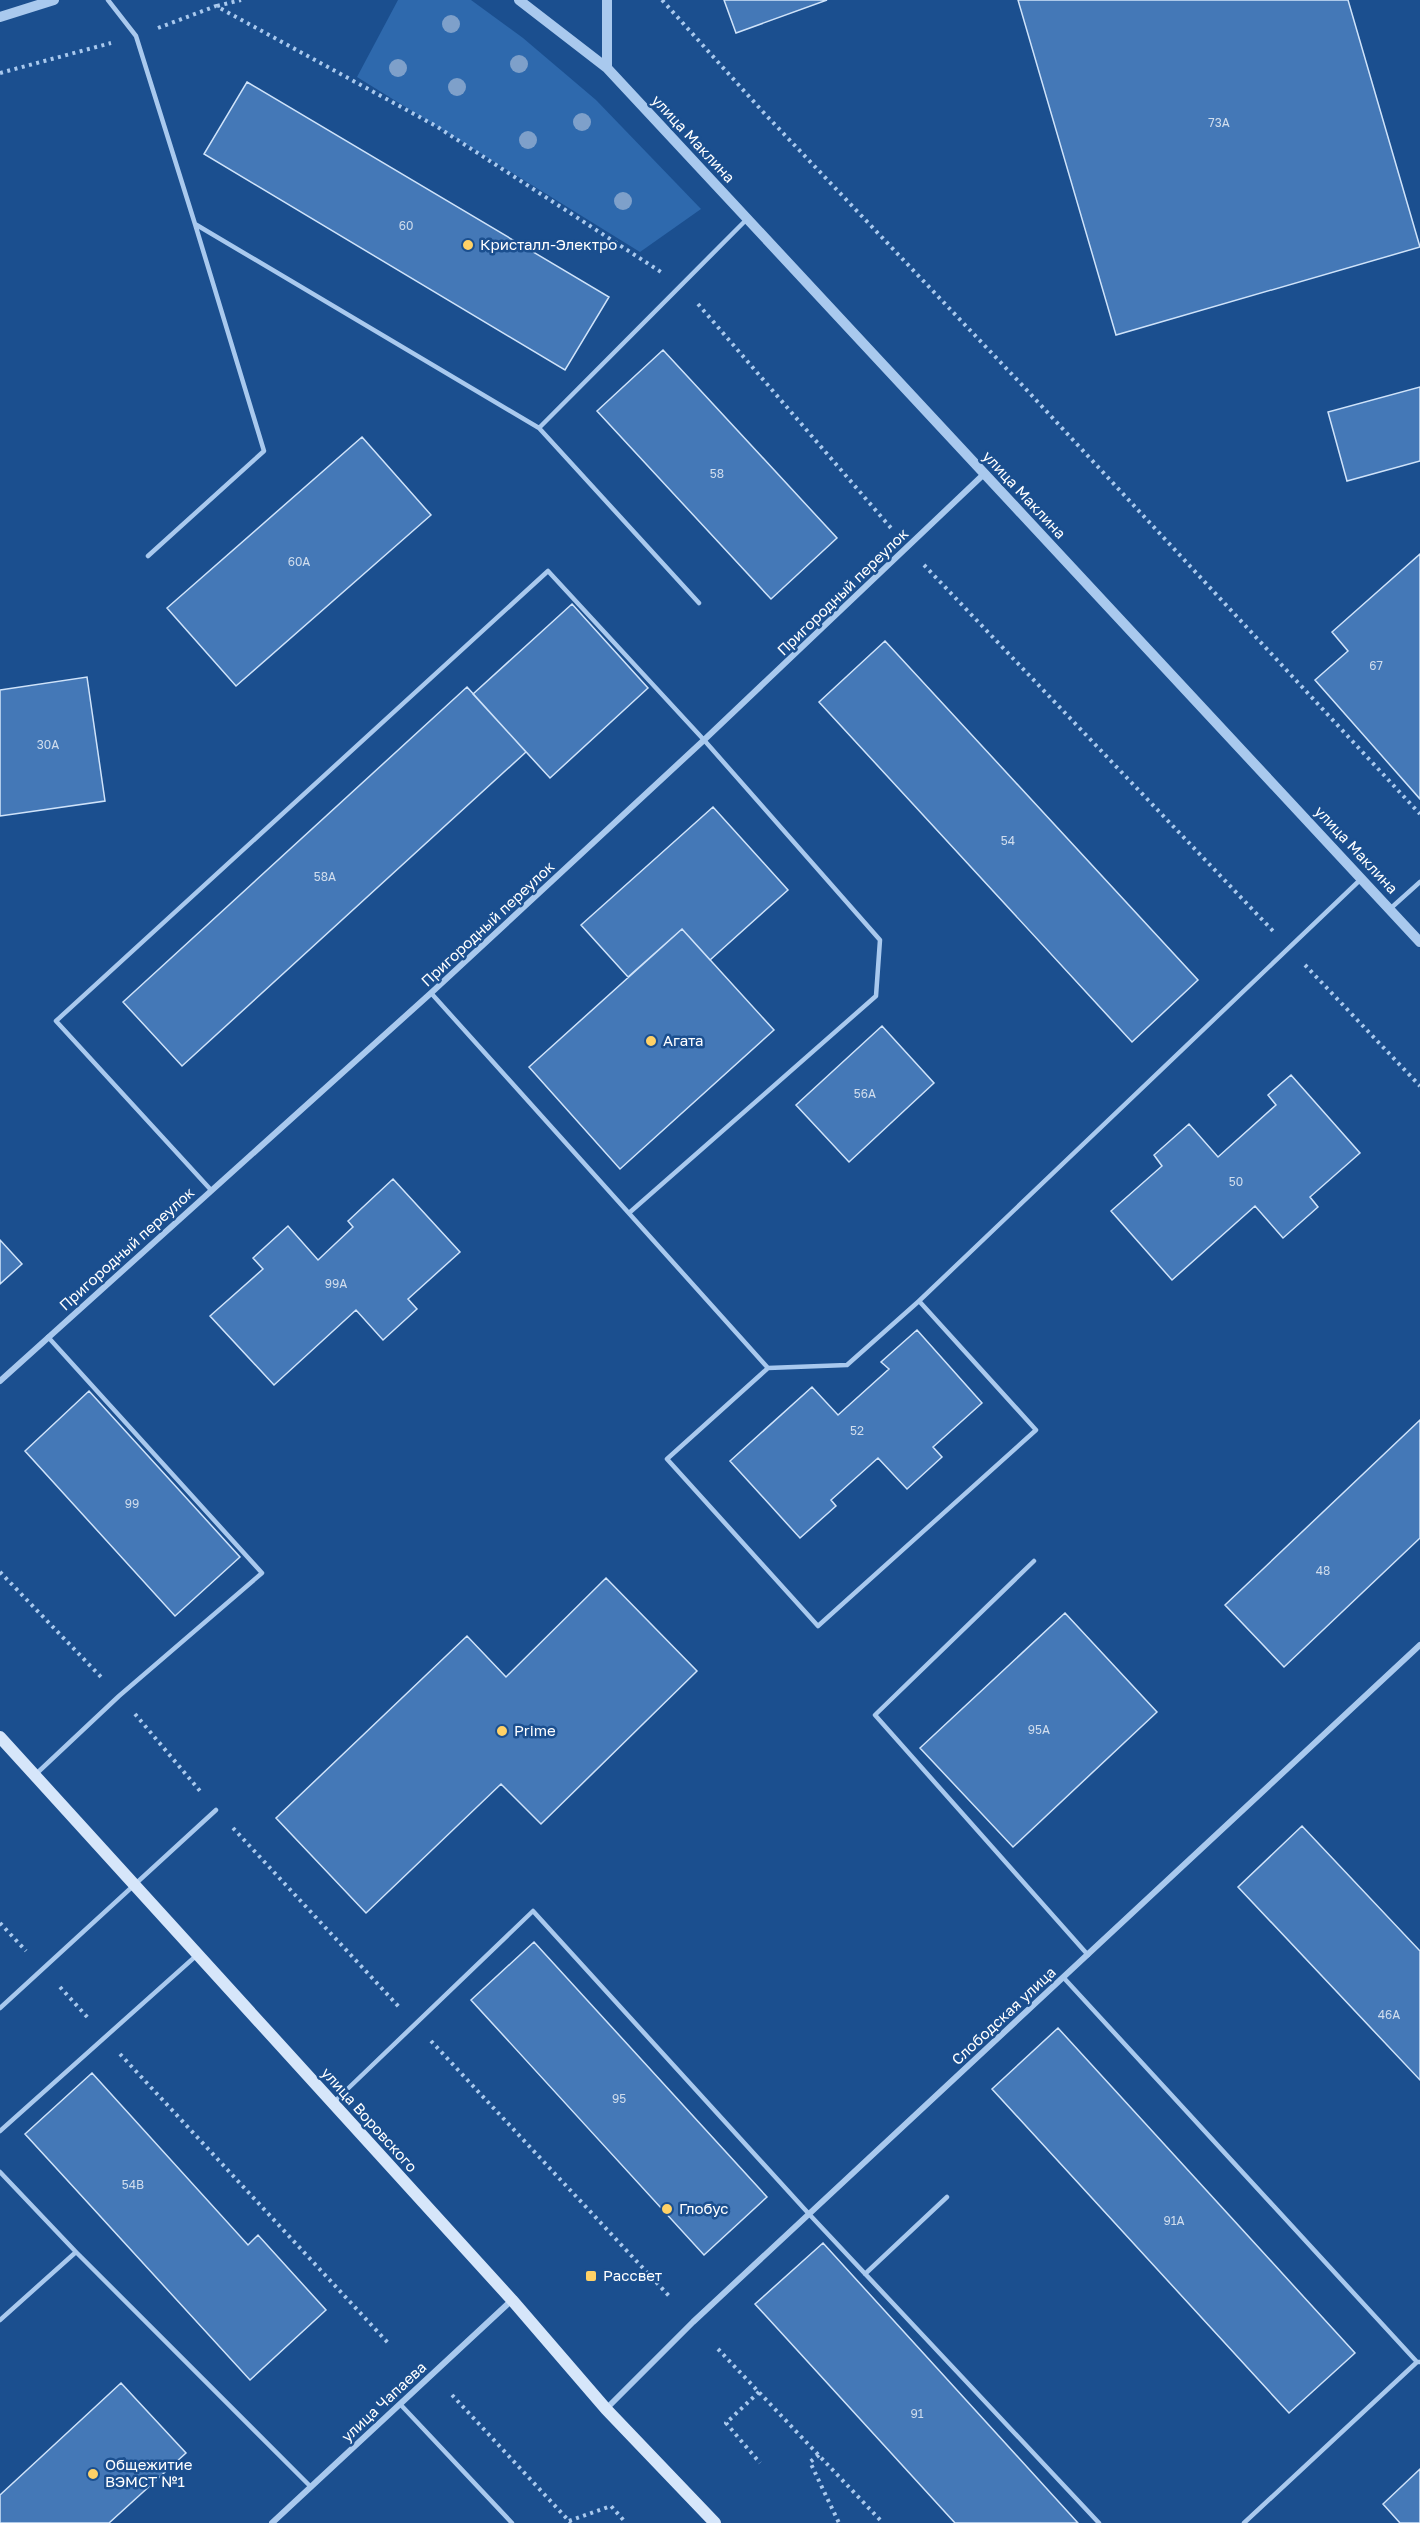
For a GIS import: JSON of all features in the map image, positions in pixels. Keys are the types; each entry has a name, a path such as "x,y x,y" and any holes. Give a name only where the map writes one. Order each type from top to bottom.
{"main road":[{"name":"улица Воровского","path":"0,1737 197,1955 334,2102 512,2300 606,2409 715,2523"}],"street":[{"path":"0,16 54,0"},
{"name":"улица Маклина","path":"519,0 607,68 1420,942"},
{"path":"607,0 607,68"},
{"name":"Пригородный переулок","path":"0,1382 431,993 704,740 984,474"},
{"name":"Слободская улица","path":"606,2409 693,2322 1420,1645"},
{"name":"улица Чапаева","path":"272,2523 512,2300"}],"lane":[{"path":"108,0 136,36 264,451 147,556"},
{"path":"539,428 747,219"},
{"path":"195,224 539,428 699,603"},
{"path":"211,1191 56,1021 548,572 704,740 880,940 876,996 629,1213"},
{"path":"919,1301 1036,1430 818,1626 668,1460 768,1368 847,1365 919,1301 1361,878"},
{"path":"1390,909 1420,882"},
{"path":"431,993 768,1368"},
{"path":"34,1776 118,1696 262,1573 48,1337"},
{"path":"1034,1561 875,1715 1088,1955"},
{"path":"0,2008 216,1810"},
{"path":"334,2102 533,1911 809,2214 1099,2523"},
{"path":"0,2131 197,1955"},
{"path":"1063,1977 1419,2362 1244,2523"},
{"path":"0,2172 76,2252 311,2487"},
{"path":"865,2274 947,2197"},
{"path":"0,2320 76,2252"},
{"path":"400,2404 512,2523"}],"path":[{"path":"0,73 136,36 216,6 241,0"},
{"path":"662,0 764,113 1023,386 1420,813"},
{"path":"216,6 436,126 681,285 907,547 1420,1086"},
{"path":"0,1572 118,1696 216,1810 378,1985"},
{"path":"416,2025 670,2297"},
{"path":"119,2052 390,2345"},
{"path":"718,2349 883,2523"},
{"path":"759,2392 726,2423 760,2463"},
{"path":"452,2395 570,2522 611,2506 626,2523"},
{"path":"819,2455 810,2462 839,2523"}],"shaded area":[{"path":"398,0 471,0 523,38 596,100 701,209 640,252 357,77"}],"building":[{"path":"724,0 827,0 736,33"},
{"path":"1018,0 1348,0 1420,247 1116,335"},
{"path":"247,82 609,297 565,370 204,154"},
{"path":"663,350 837,538 771,599 597,411"},
{"path":"1420,387 1420,461 1347,481 1328,412"},
{"path":"362,437 431,515 236,686 167,608"},
{"path":"1420,554 1420,799 1315,680 1348,651 1332,632"},
{"path":"572,604 648,688 550,778 473,694"},
{"path":"885,641 1198,980 1132,1042 819,702"},
{"path":"87,677 105,801 0,816 0,690"},
{"path":"467,687 526,752 182,1066 123,1002"},
{"path":"713,807 788,890 710,960 682,929 628,977 581,925"},
{"path":"682,929 774,1030 620,1169 529,1067"},
{"path":"882,1026 934,1083 849,1162 796,1105"},
{"path":"1291,1075 1360,1153 1310,1197 1318,1207 1283,1238 1255,1206 1172,1280 1111,1211 1162,1166 1154,1155 1189,1124 1218,1157 1276,1105 1268,1095"},
{"path":"393,1179 460,1252 408,1299 417,1309 383,1340 356,1310 274,1385 210,1316 263,1269 253,1258 288,1226 318,1260 353,1227 348,1221"},
{"path":"0,1240 22,1264 0,1284"},
{"path":"917,1330 982,1403 933,1447 942,1457 907,1489 878,1458 831,1500 836,1506 800,1538 730,1461 812,1387 838,1415 889,1369 881,1362"},
{"path":"89,1391 240,1557 175,1616 25,1451"},
{"path":"1420,1420 1420,1538 1284,1667 1225,1605"},
{"name":"Prime","path":"606,1578 697,1671 541,1824 501,1784 366,1913 276,1818 467,1636 506,1677"},
{"path":"1065,1613 1157,1712 1013,1847 920,1748"},
{"path":"1302,1826 1420,1951 1420,2080 1238,1887"},
{"path":"534,1942 767,2197 704,2255 471,2000"},
{"path":"1058,2028 1355,2353 1289,2413 992,2089"},
{"path":"92,2073 248,2245 258,2235 326,2310 250,2380 25,2134"},
{"path":"823,2243 1078,2523 955,2523 755,2304"},
{"name":"Общежитие ВЭМСТ №1","path":"121,2383 186,2453 109,2523 0,2523 0,2495"},
{"path":"1420,2469 1420,2523 1400,2523 1383,2504"}],"place":[{"name":"Кристалл-Электро","path":"468,245"},
{"name":"Агата","path":"651,1041"},
{"name":"Prime","path":"502,1731"},
{"name":"Глобус","path":"667,2209"},
{"name":"Рассвет","path":"591,2276"},
{"name":"Общежитие ВЭМСТ №1","path":"93,2474"}]}
